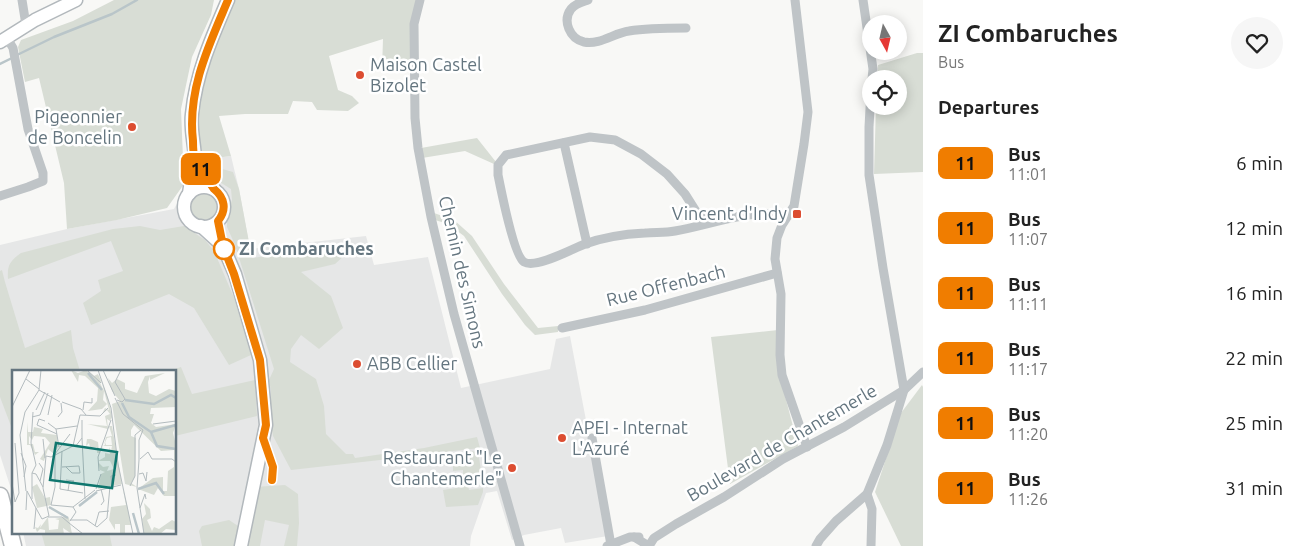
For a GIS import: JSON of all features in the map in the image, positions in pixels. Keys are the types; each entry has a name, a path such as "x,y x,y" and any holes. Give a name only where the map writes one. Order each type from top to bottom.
{"highway":[{"path":"0,496 13,546"}],"street":[{"path":"22,0 26,25"},
{"path":"0,196 43,181 43,173 28,129 16,61 7,43 26,25 76,0"},
{"path":"195,158 224,202 223,212 218,221 207,226 201,226 190,221 186,215 184,204 189,194 195,158 191,116 195,90 208,48 228,0"},
{"name":"Chemin des Simons","path":"420,0 414,24 415,118 424,183 454,314 520,546"},
{"path":"588,0 578,2 570,10 568,21 570,32 575,38 583,42 595,42 628,31 686,28"},
{"path":"795,0 808,112 794,206 787,215 777,238 775,259 781,294 780,356 782,375 796,420 807,447"},
{"path":"863,0 873,70"},
{"path":"816,546 836,521 867,494 887,445 904,390 882,268 870,180 870,115"},
{"path":"714,221 702,218 697,213 686,194 667,174 641,154 615,140 590,137 506,156 498,165 498,175 515,245 520,258 532,264 587,244 620,236 645,232 673,232 714,221 757,214 773,213 787,215"},
{"path":"564,143 587,244"},
{"path":"189,194 198,188 209,187 214,189"},
{"path":"690,227 696,220 697,213"},
{"path":"757,214 782,225"},
{"path":"218,221 223,246 234,274 260,360 266,425 240,546"},
{"path":"201,226 223,246"},
{"name":"Rue Offenbach","path":"562,328 645,310 777,273"},
{"name":"Boulevard de Chantemerle","path":"654,538 904,390 923,372"},
{"path":"592,438 609,545 634,537 654,538 649,546 634,537"},
{"path":"867,494 872,509 871,546"}],"shaded area":[{"path":"114,0 214,0 211,15 192,57 181,109 184,184 167,208 67,229 64,183 39,78 25,82 18,47 21,40 73,21"},
{"path":"234,0 417,0 411,27 410,70 382,69 383,39 329,56 338,90 352,96 359,103 348,111 317,110 312,102 293,101 288,114 219,116 231,156 200,160 196,125 202,88 216,42"},
{"path":"923,53 923,172 874,174 876,115 907,115 907,70 878,70 878,65 894,60 908,60 908,56"},
{"path":"477,138 496,162 494,164 465,151 422,158 421,148"},
{"path":"231,156 250,249 366,236 374,265 428,257 461,388 550,369 556,339 570,336 608,536 565,543 561,528 524,535 512,540 497,491 486,493 471,536 470,546 26,546 23,534 176,534 176,370 12,370 12,492 0,455 0,245 67,229 174,209 200,160"},
{"path":"215,167 233,172 239,189 252,258 281,254 346,254 335,264 301,272 331,296 343,328 319,349 301,335 291,349 290,362 316,379 324,406 326,434 346,454 353,454 355,458 424,448 477,437 480,448 417,455 418,462 390,466 389,459 291,470 273,436 271,425 271,391 269,380 274,369 235,245 227,227 227,214 232,200 231,189 213,178"},
{"path":"205,191 216,196 221,207 216,218 205,223 194,218 189,207 194,196"},
{"path":"434,213 454,220 472,236 504,284 538,328 558,326 558,332 535,335 525,325 502,294 464,236 448,224 435,220"},
{"path":"140,226 160,230 184,226 205,240 214,251 235,300 251,355 229,365 194,308 169,294 91,325 83,303 101,291 98,280 123,271 111,241 8,279 10,264 21,253 113,229"},
{"path":"2,270 25,348 71,330 73,348 80,370 12,370 12,429 0,397 0,271"},
{"path":"778,330 780,376 798,446 730,484 711,337"},
{"path":"181,367 192,394 255,380 257,416 176,436 176,370 172,370"},
{"path":"922,385 923,546 901,546 875,492 901,413"},
{"path":"478,451 482,477 467,479 469,490 483,488 478,505 446,507 443,490 463,487 463,470 453,471 453,466 468,464 466,452"},
{"path":"285,485 298,494 299,523 297,546 284,546 289,525 265,520 260,546 242,546 253,487"},
{"path":"229,520 238,526 234,546 202,546 199,531 202,526"},
{"path":"42,534 109,534 112,546 45,546"}],"waterway":[{"path":"17,55 54,37 112,14 137,0"},
{"path":"0,64 12,58"}],"bus line":[{"name":"11","path":"228,0 208,48 195,90 191,116 192,135 195,158 224,202 223,212 218,221 223,246 234,274 260,360 266,425 263,438 273,467 272,480"}],"place":[{"name":"Maison Castel Bizolet","path":"360,75"},
{"name":"Pigeonnier de Boncelin","path":"132,127"},
{"name":"Vincent d'Indy","path":"797,214"},
{"name":"ZI Combaruches","path":"224,249"},
{"name":"ABB Cellier","path":"357,364"},
{"name":"APEI - Internat L'Azuré","path":"562,438"},
{"name":"Restaurant \"Le Chantemerle\"","path":"512,468"}]}
